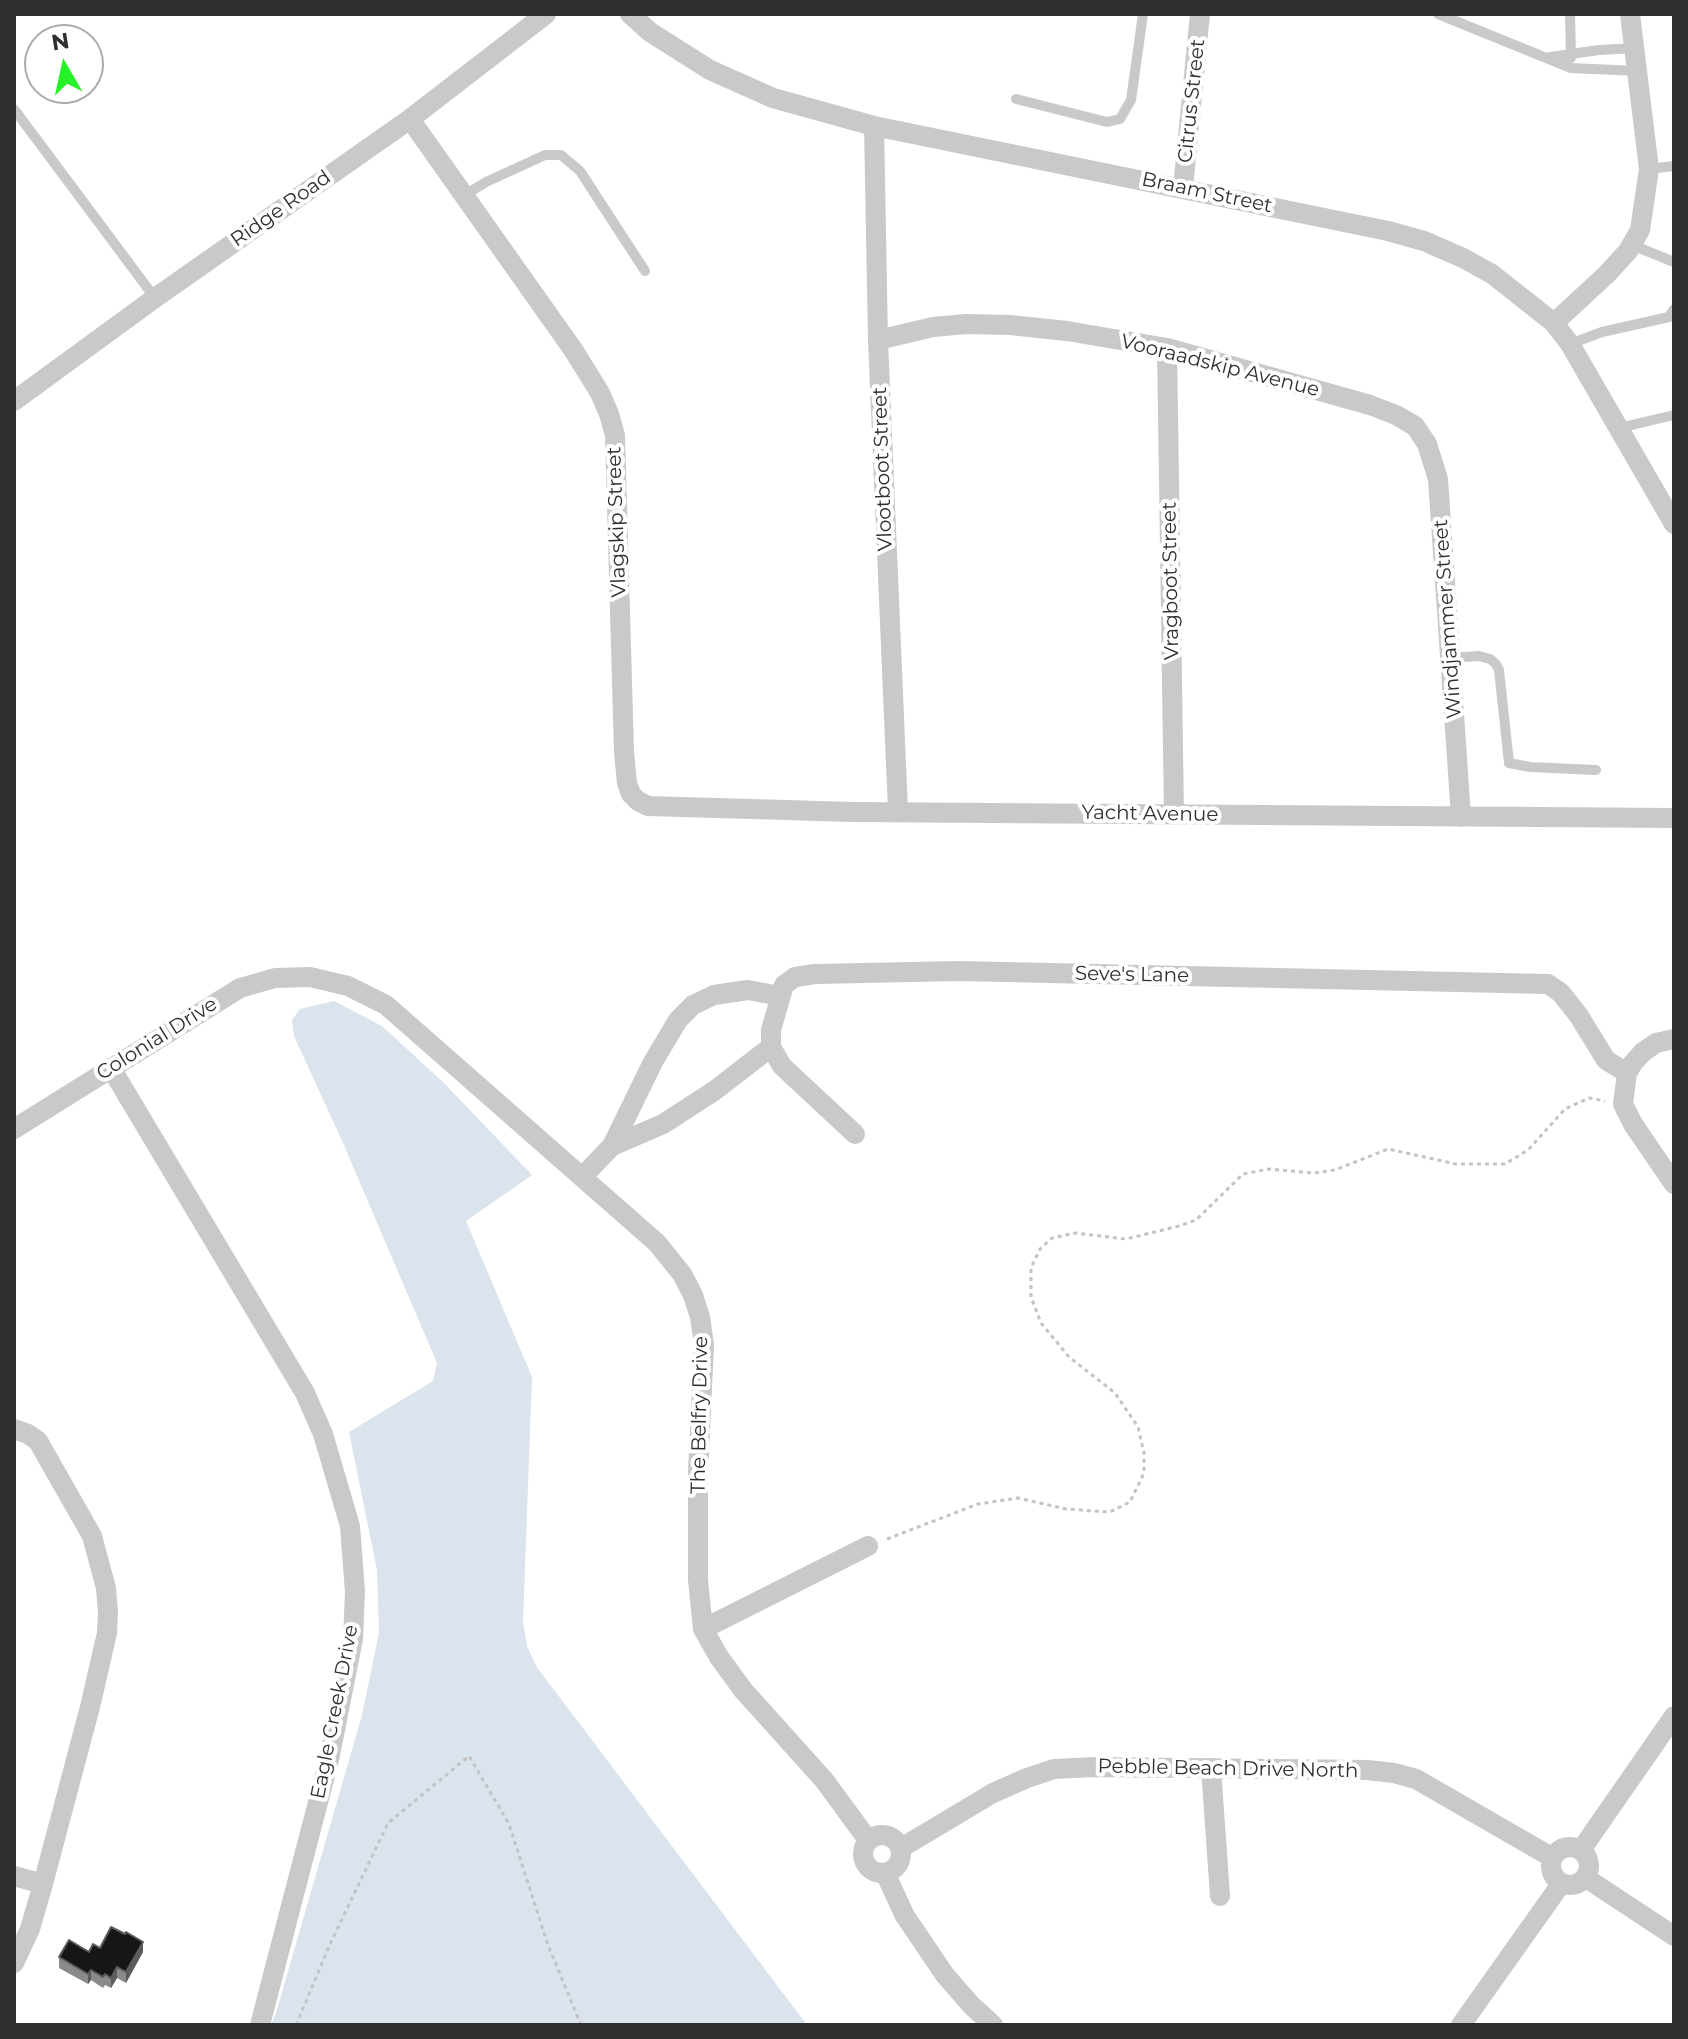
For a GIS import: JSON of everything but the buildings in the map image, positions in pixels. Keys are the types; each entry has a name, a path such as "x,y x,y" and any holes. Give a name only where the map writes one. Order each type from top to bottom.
{"street":[{"name":"Ridge Road","path":"14,401 410,119 546,14"},
{"name":"Braam Street","path":"630,14 650,32 710,70 773,98 874,126 1388,231 1424,241 1463,258 1492,274 1554,323 1570,344 1674,524"},
{"name":"Citrus Street","path":"1183,188 1200,14"},
{"path":"1554,323 1607,274 1632,245 1640,230 1649,169 1630,14"},
{"name":"Vlagskip Street","path":"410,119 574,351 609,414 615,435 624,752 631,794"},
{"name":"Vlootboot Street","path":"874,126 878,340 898,811"},
{"name":"Vooraadskip Avenue","path":"878,340 933,327 966,324 1067,331 1167,348 1370,405 1415,426"},
{"name":"Vragboot Street","path":"1167,348 1174,815"},
{"name":"Windjammer Street","path":"1415,426 1427,444 1438,479 1461,817"},
{"name":"Yacht Avenue","path":"631,794 648,806 853,812 1674,818"},
{"name":"Seve's Lane","path":"780,996 784,985 795,977 945,971 1548,984 1561,993 1579,1016 1606,1060 1627,1073"},
{"name":"Colonial Drive","path":"14,1129 240,988 275,978 310,977"},
{"name":"The Belfry Drive","path":"310,977 348,986 386,1005 657,1243 682,1274 700,1317 704,1345 698,1473 698,1580 703,1629 743,1690 824,1780 868,1840"},
{"path":"582,1177 612,1146 678,1020 693,1005 714,995 748,990 780,996 771,1030 771,1047 782,1066 855,1134"},
{"path":"1674,1039 1656,1043 1633,1063 1627,1073 1623,1104 1674,1184"},
{"path":"612,1146 663,1124 714,1091 771,1047"},
{"name":"Eagle Creek Drive","path":"111,1068 305,1393 323,1434 350,1526 355,1592 353,1639 329,1760 260,2025"},
{"path":"14,1429 38,1441 92,1536 106,1588 107,1633 43,1884 30,1929 14,1963"},
{"path":"703,1629 868,1546"},
{"path":"1581,1850 1674,1716"},
{"path":"1211,1768 1220,1896"},
{"name":"Pebble Beach Drive North","path":"901,1848 993,1793 1054,1769 1367,1770 1416,1779 1553,1858"},
{"path":"874,1836 893,1837 902,1853 895,1869 885,1873 866,1866 863,1853 868,1840 874,1836"},
{"path":"1575,1847 1581,1850 1590,1866 1586,1878 1577,1885 1561,1884 1552,1873 1553,1858 1562,1849 1575,1847"},
{"path":"885,1873 905,1916 945,1975 993,2025"},
{"path":"14,1876 43,1884"},
{"path":"1586,1878 1674,1936"},
{"path":"1461,2025 1561,1884"}],"lane":[{"path":"1016,99 1107,122 1120,119 1131,100 1143,14"},
{"path":"1438,14 1571,68 1637,71"},
{"path":"1570,14 1571,68"},
{"path":"1548,57 1635,48"},
{"path":"14,109 155,298"},
{"path":"465,195 545,155 561,155 580,171 645,271"},
{"path":"1649,169 1674,166"},
{"path":"1632,245 1674,262"},
{"path":"1570,344 1602,332 1669,317 1674,309"},
{"path":"1619,428 1674,415"},
{"path":"1450,658 1479,656 1496,664 1509,763 1596,770"}],"path":[{"path":"868,1546 978,1504 1018,1498 1066,1509 1110,1512 1130,1502 1144,1473 1144,1453 1138,1427 1115,1393 1069,1357 1041,1323 1031,1297 1031,1268 1040,1249 1052,1238 1075,1233 1126,1239 1179,1226 1196,1220 1243,1174 1269,1169 1314,1173 1335,1170 1388,1149 1456,1164 1505,1164 1528,1150 1565,1109 1589,1098 1623,1104"},
{"path":"296,2025 331,1942 388,1823 469,1756 509,1824 548,1945 581,2025"}],"shaded area":[{"path":"334,1001 382,1026 444,1083 532,1175 466,1221 532,1377 523,1622 527,1646 536,1666 807,2025 271,2025 362,1715 379,1633 377,1570 349,1432 433,1381 437,1363 294,1036 292,1020 300,1009"}]}
